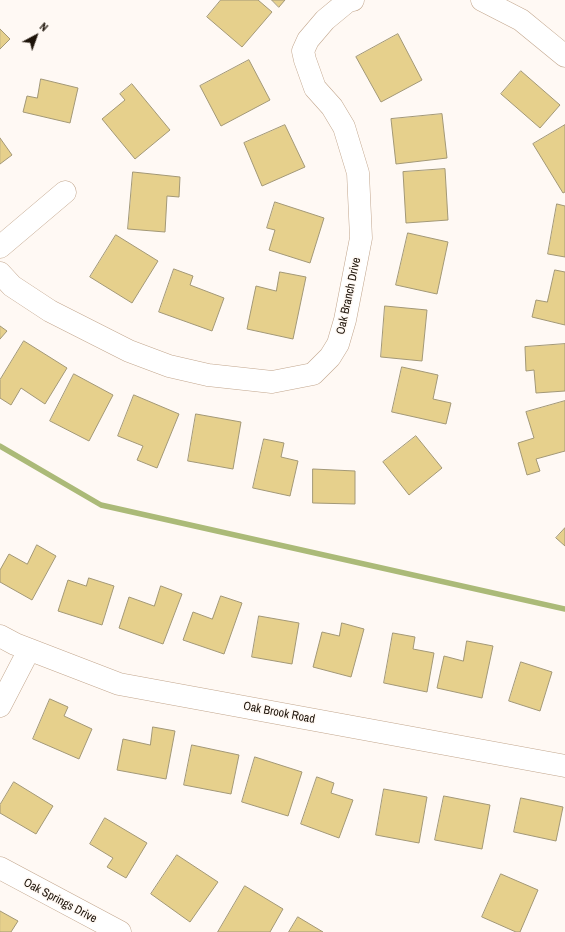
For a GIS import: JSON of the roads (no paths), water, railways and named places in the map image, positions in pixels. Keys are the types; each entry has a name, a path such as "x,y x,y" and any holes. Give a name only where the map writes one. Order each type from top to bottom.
{"street":[{"name":"Oak Branch Drive","path":"0,273 12,286 50,310 129,351 169,366 208,375 272,382 313,374 330,357 338,344 345,320 361,238 358,173 346,133 332,107 315,88 305,60 304,51 308,40 325,20 348,1 354,0"},
{"path":"482,0 521,20 565,56"},
{"path":"0,247 65,192"},
{"name":"Oak Brook Road","path":"0,636 14,644 119,684 565,766"},
{"path":"0,706 29,650"},
{"name":"Oak Springs Drive","path":"0,868 120,932"}],"waterway":[{"path":"0,446 101,505 565,609"}]}
